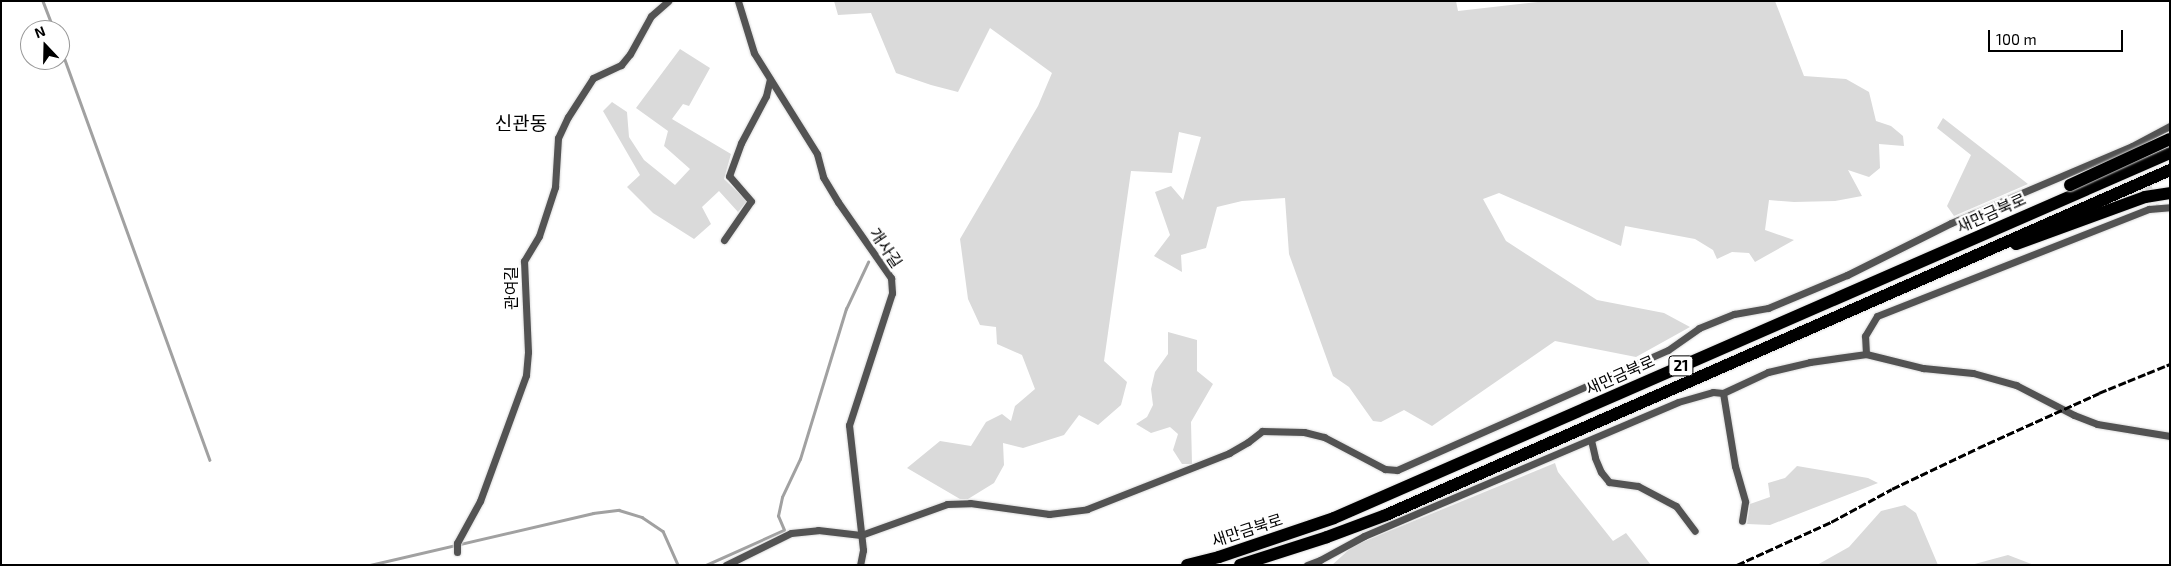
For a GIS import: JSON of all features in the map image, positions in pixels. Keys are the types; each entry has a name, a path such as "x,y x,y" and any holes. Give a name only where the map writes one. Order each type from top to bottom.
{"highway":[{"path":"2013,221 2070,185 2170,139"},
{"name":"새만금북로","path":"1187,565 1219,557 1334,518 2170,153"},
{"name":"새만금북로","path":"1240,565 1318,540 1386,514 2170,170"},
{"path":"1980,252 2022,243 2145,197 2170,193"}],"street":[{"name":"관여길","path":"457,548 480,501 526,375 528,352 524,261 538,236 555,187 558,138 568,117 593,78 621,65 630,54 652,16 668,1"},
{"name":"개사길","path":"738,1 754,53 817,154 822,177 891,278 892,293 849,425 863,550 860,565"},
{"path":"724,240 751,201 729,176 742,143 766,96 770,79"},
{"path":"726,565 790,533 818,530 861,535 947,504 970,504 1049,514 1087,509 1230,452 1248,442 1262,431 1304,432 1324,437 1385,469 1396,470 1668,350 1699,328 1734,314 1768,308 1846,275 1951,223 2132,146 2170,126"},
{"path":"1866,354 1865,336 1877,316 2150,209 2170,207"},
{"path":"1307,565 1364,536 1678,402 1713,392 1723,392 1768,372 1810,362 1866,354 1923,368 1973,373 2016,385 2074,415 2097,424 2170,436"},
{"path":"1723,392 1735,466 1745,502 1742,521"},
{"path":"1592,440 1595,458 1601,472 1609,482 1638,486 1676,506 1694,531"}],"shaded area":[{"path":"834,1 1456,1 1458,11 1547,1 1775,1 1804,76 1846,79 1869,92 1876,121 1891,126 1903,136 1904,146 1879,144 1880,168 1869,177 1848,170 1862,196 1835,201 1794,202 1769,200 1765,230 1794,240 1755,262 1749,253 1732,252 1717,259 1713,250 1695,239 1625,226 1621,246 1499,193 1483,199 1506,241 1597,300 1664,313 1690,327 1636,357 1555,341 1432,426 1404,410 1381,422 1373,421 1349,387 1333,376 1289,254 1285,198 1242,201 1217,207 1206,248 1181,255 1182,272 1154,256 1170,235 1155,192 1171,186 1183,200 1201,137 1179,132 1172,173 1131,171 1104,361 1127,382 1121,405 1098,425 1079,415 1064,435 1023,448 1003,443 1004,465 994,483 968,499 960,499 907,468 940,441 971,446 986,422 1002,414 1011,421 1015,406 1035,389 1022,355 997,344 996,327 980,325 968,299 960,239 1038,106 1052,73 990,28 958,92 931,85 896,73 871,13 838,15"},
{"path":"680,49 710,68 689,106 683,104 672,119 731,154 724,179 747,201 738,212 719,191 702,207 711,224 694,239 653,213 627,187 640,175 603,111 612,102 627,112 629,137 644,160 675,185 690,169 664,146 668,131 636,108"},
{"path":"1943,118 2028,184 1954,216 1947,206 1971,155 1937,128"},
{"path":"1168,332 1197,340 1197,371 1213,384 1191,422 1192,464 1182,464 1173,450 1178,434 1170,427 1151,433 1136,424 1147,417 1153,405 1151,389 1155,372 1168,354"},
{"path":"1555,463 1558,472 1613,541 1626,533 1651,565 1332,565 1353,546"},
{"path":"1797,466 1868,478 1878,483 1770,525 1747,524 1750,504 1770,497 1768,483 1785,478"},
{"path":"1905,505 1916,513 1938,565 1817,565 1849,547 1881,511"},
{"path":"2008,555 2034,565 1971,565"}],"waterway":[{"path":"43,1 50,20"},
{"path":"69,70 210,460"},
{"path":"706,565 784,530 778,516 782,497 800,459 846,309 868,262"},
{"path":"370,565 593,513 619,510 642,517 663,531 678,565"}],"tunnel":[{"path":"2140,165 2156,207"}],"railway":[{"path":"1737,565 1831,522 1892,489 1978,448 2099,393 2170,364"}],"district":[{"name":"신관동","path":"521,123"}]}
